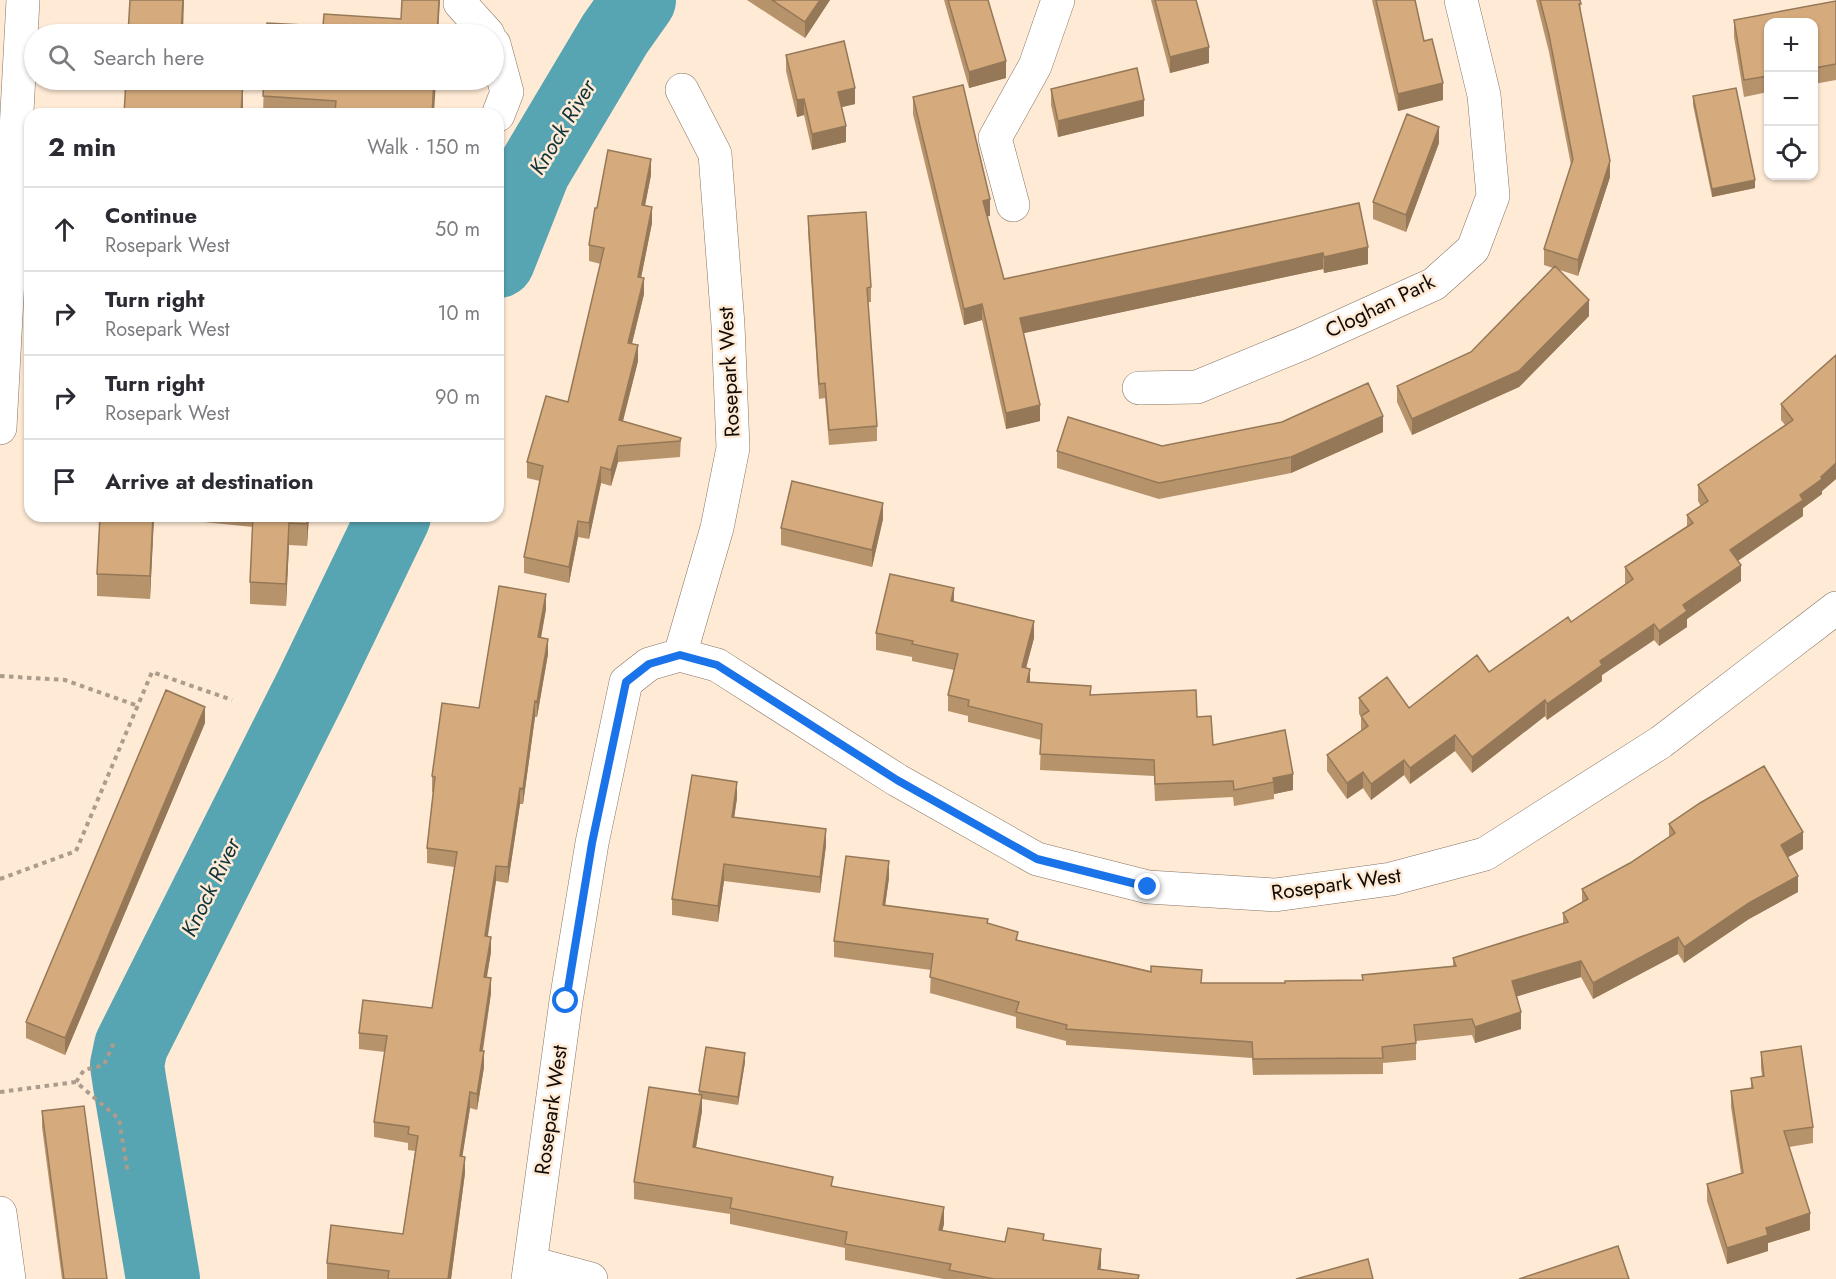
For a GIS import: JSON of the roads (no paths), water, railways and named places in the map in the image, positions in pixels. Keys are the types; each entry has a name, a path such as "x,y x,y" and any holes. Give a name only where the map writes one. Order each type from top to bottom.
{"street":[{"path":"0,428 23,0"},
{"path":"460,0 460,3 479,24"},
{"name":"Cloghan Park","path":"1140,388 1197,387 1304,343 1434,284 1473,249 1493,196 1484,95 1461,0"},
{"path":"1013,205 994,138 1035,66 1058,2"},
{"path":"501,108 507,92 504,81"},
{"name":"Rosepark West","path":"680,655 717,528 733,448 728,325 715,154 682,90"},
{"name":"Rosepark West","path":"529,1271 566,1001 592,843 626,682 649,664 680,655 717,665 897,780 1037,859 1148,887 1275,895 1391,879 1485,855 1661,742 1834,614"},
{"path":"0,1212 9,1279"},
{"path":"529,1271 591,1279"}],"waterway":[{"name":"Knock River","path":"504,246 534,170 615,34 639,0"},
{"name":"Knock River","path":"163,1279 127,1065 131,1046 311,688 391,522"}]}
